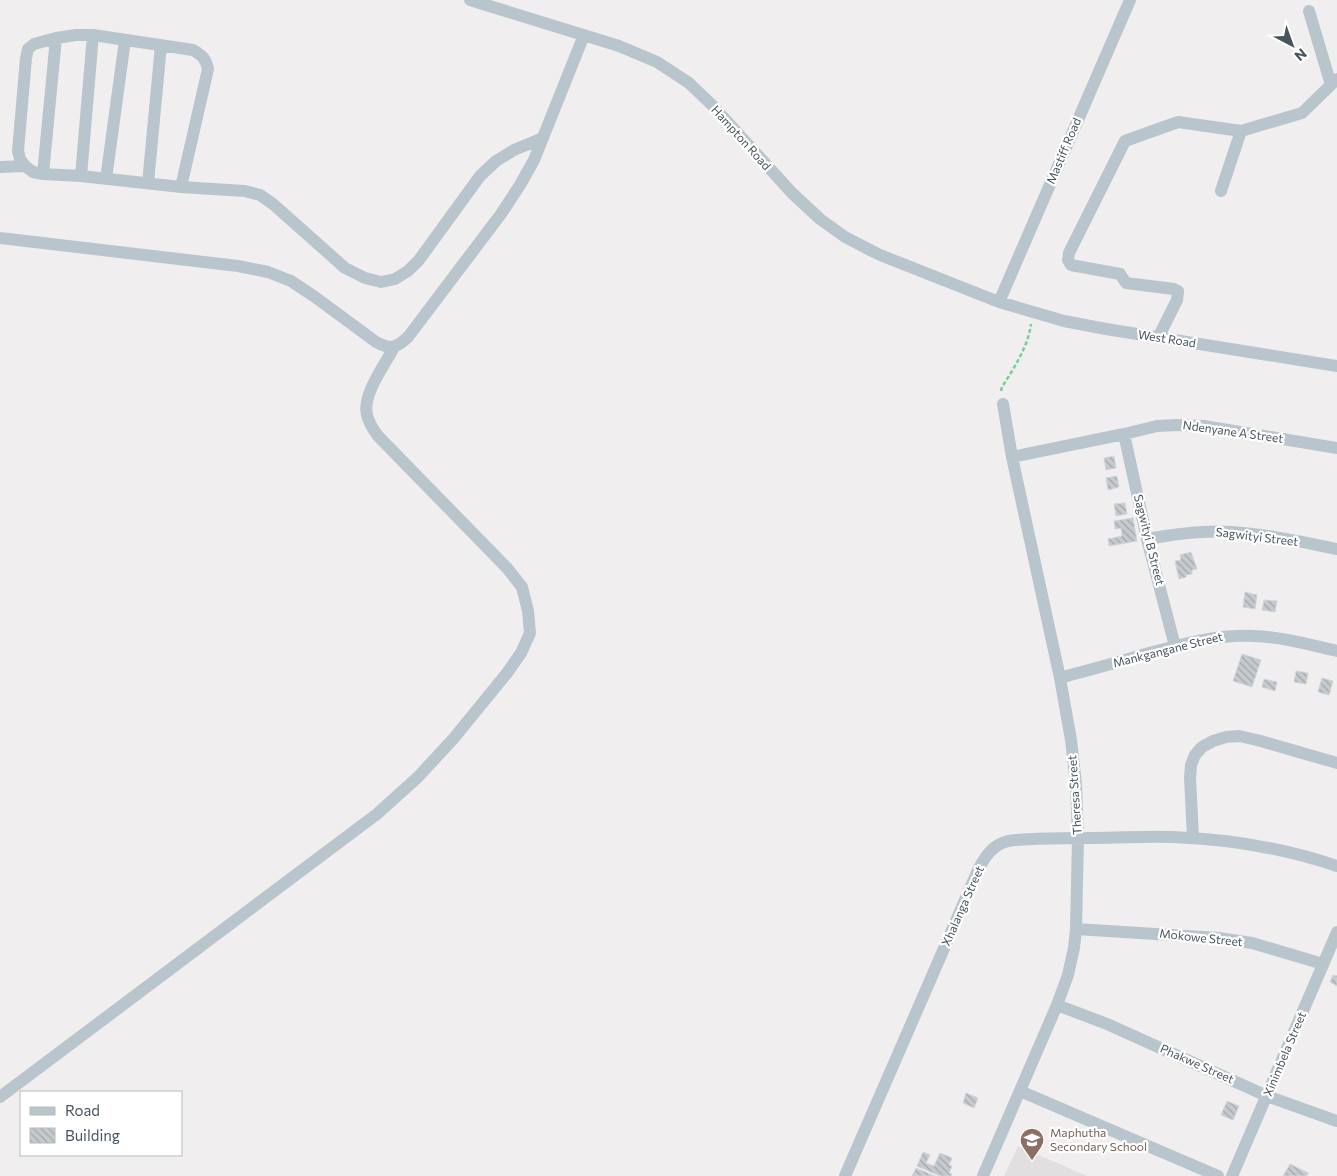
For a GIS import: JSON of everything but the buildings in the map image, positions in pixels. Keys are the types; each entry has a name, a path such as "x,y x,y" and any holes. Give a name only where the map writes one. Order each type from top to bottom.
{"street":[{"name":"Hampton Road","path":"470,0 620,46 656,62 689,82 792,193 820,219 880,255 999,302"},
{"name":"Mastiff Road","path":"999,302 1130,0"},
{"path":"1158,338 1176,300 1178,291 1126,283 1120,274 1071,265 1068,260 1069,252 1126,141 1178,122 1241,131 1302,113 1334,82 1309,11"},
{"path":"181,187 208,69 207,62 202,54 194,50 93,35 56,38 34,44 28,49 18,151 20,159 25,166 33,172 181,187 245,191 260,195 273,204 345,268 365,278 381,282 395,279 408,271 419,260 469,190 496,161 514,150 543,138"},
{"path":"81,176 93,35"},
{"path":"0,1097 377,814 418,778 454,738 508,673 521,653 530,634 528,611 522,587 507,568 378,436 370,426 366,414 366,402 394,347 408,337 520,186 534,160 584,35"},
{"path":"43,174 56,38"},
{"path":"106,179 124,40"},
{"path":"148,183 161,45"},
{"path":"1221,191 1241,131"},
{"path":"0,167 25,166"},
{"path":"0,238 238,266 268,272 291,281 376,342 394,347"},
{"name":"West Road","path":"999,302 1064,321 1097,328 1337,366"},
{"name":"Theresa Street","path":"984,1176 1057,1005 1068,975 1076,929 1078,838 1076,784 1071,740 1060,678 1012,457 1003,404"},
{"name":"Ndenyane A Street","path":"1012,457 1157,426 1177,425 1204,426 1337,448"},
{"name":"Sagwityi B Street","path":"1124,434 1176,646"},
{"name":"Sagwityi Street","path":"1148,538 1202,532 1231,532 1270,536 1337,549"},
{"name":"Mankgangane Street","path":"1060,678 1208,638 1255,636 1285,639 1337,651"},
{"path":"1193,838 1191,765 1198,751 1213,741 1239,736 1337,763"},
{"name":"Xhalanga Street","path":"845,1176 975,877 986,856 994,848 1005,842 1017,840 1065,837 1193,838 1265,846 1337,866"},
{"name":"Mokowe Street","path":"1076,929 1219,938 1252,943 1323,964"},
{"name":"Xinimbela Street","path":"1232,1176 1337,932"},
{"name":"Phakwe Street","path":"1057,1005 1100,1021 1267,1096 1337,1121"},
{"path":"1020,1091 1218,1176"}],"path":[{"path":"1003,404 1000,395 1002,387 1018,362 1025,345 1032,312"}],"shaded area":[{"name":"Maphutha Secondary School","path":"1018,1146 1087,1176 1004,1176"}],"place":[{"name":"Maphutha Secondary School","path":"1032,1161"}]}
